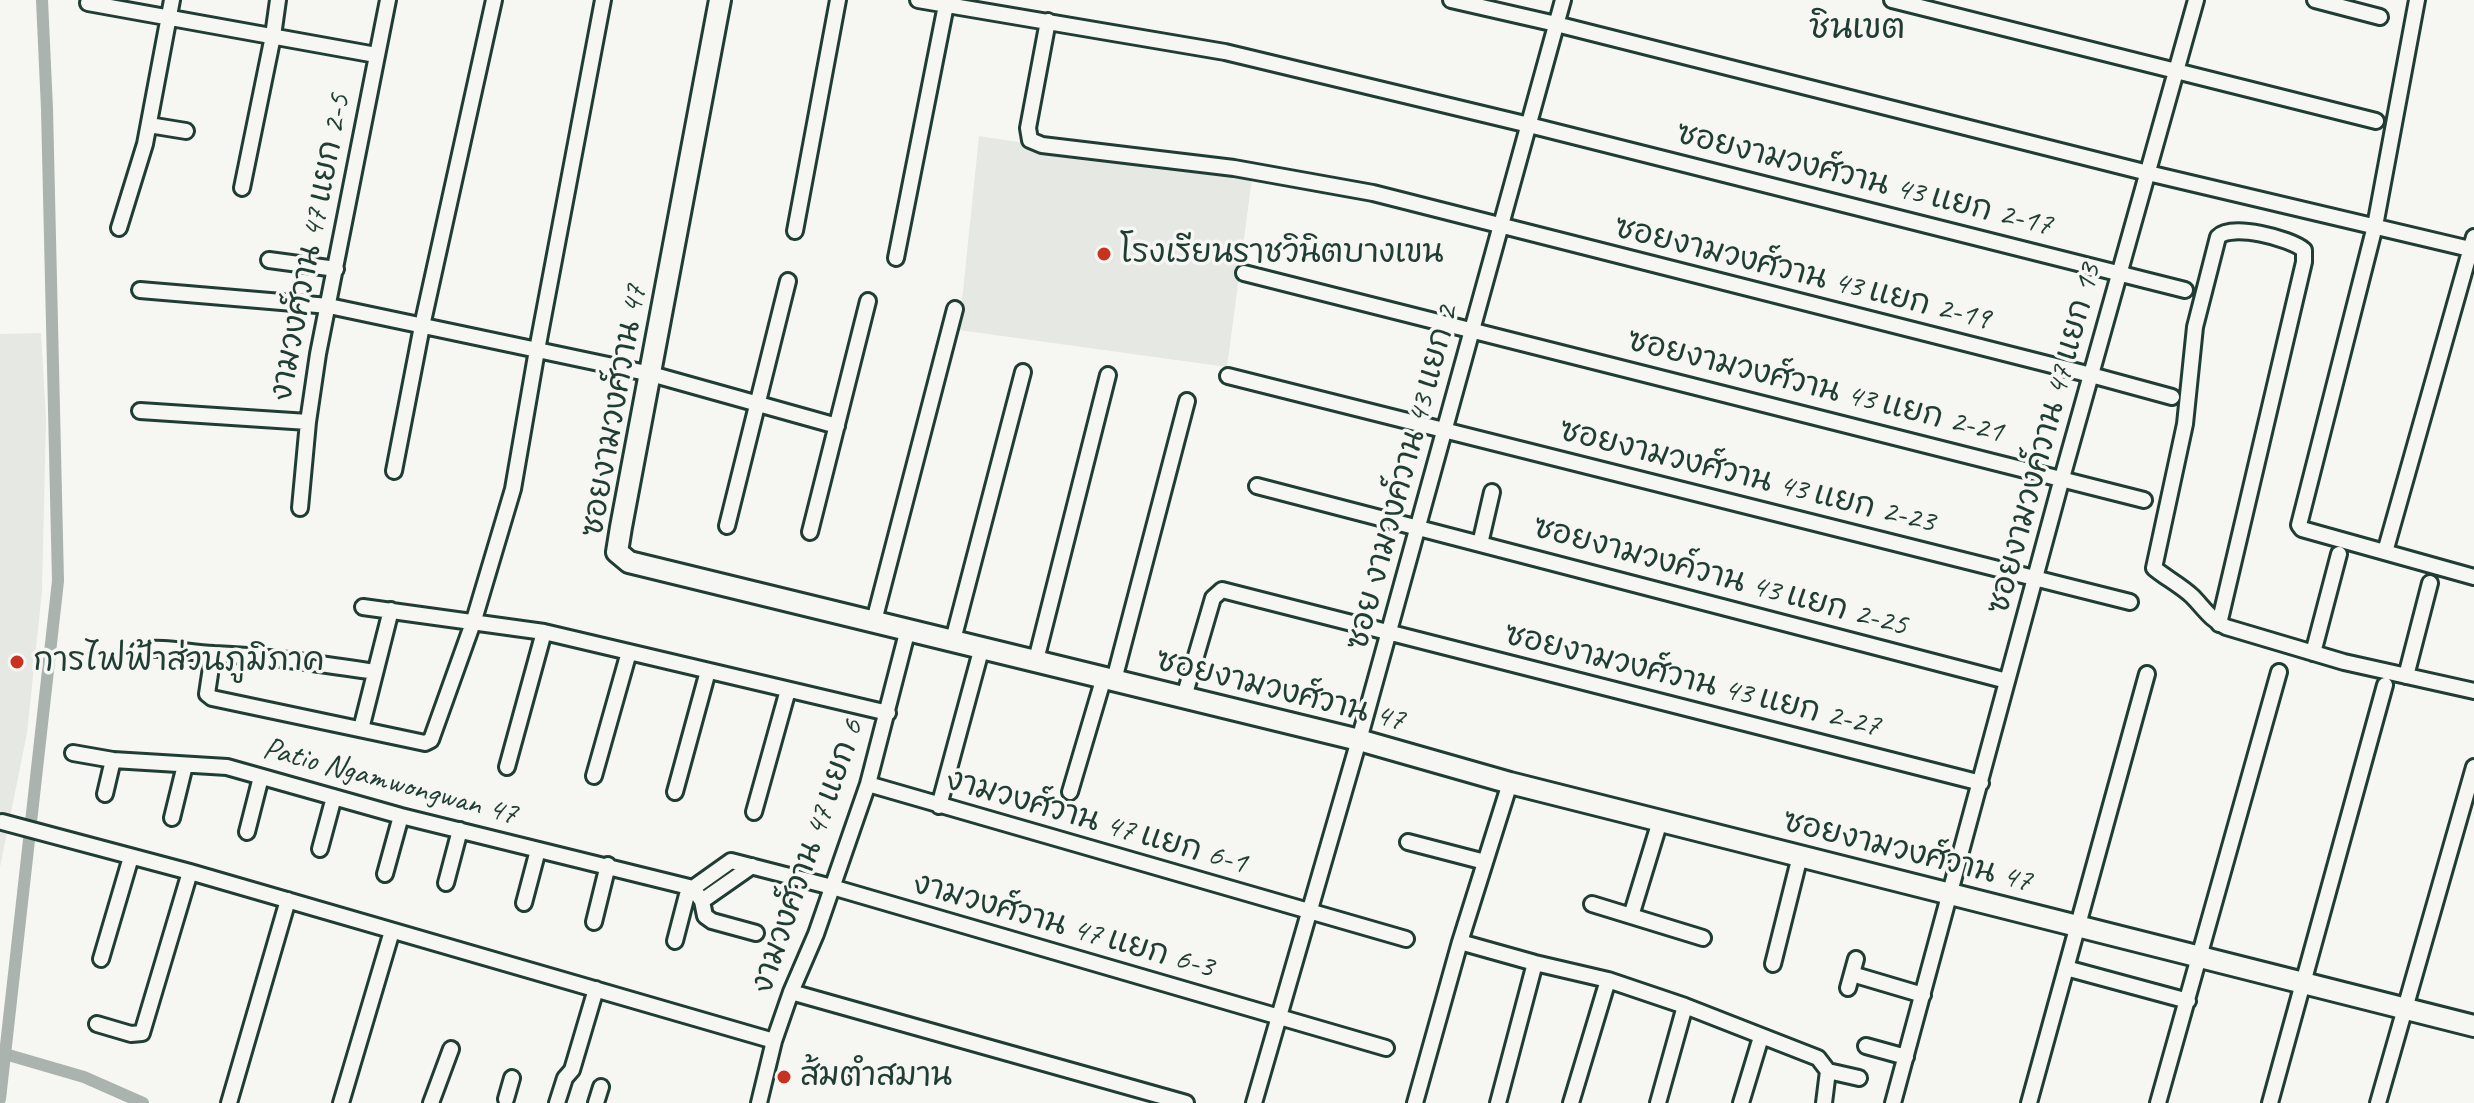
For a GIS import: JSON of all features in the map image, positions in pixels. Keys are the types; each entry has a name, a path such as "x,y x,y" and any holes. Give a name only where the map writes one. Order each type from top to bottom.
{"street":[{"path":"119,228 126,213 149,125 172,0"},
{"path":"242,188 278,0"},
{"name":"งามวงศ์วาน 47 แยก 2-5","path":"300,508 318,354 388,0"},
{"path":"394,471 422,326 494,0"},
{"path":"213,654 207,688 207,694 212,698 425,743 431,740 474,620 513,489 603,0"},
{"name":"ซอยงามวงศ์วาน 47","path":"720,0 621,527 617,552 629,562 1359,740 1510,783 2474,1026"},
{"path":"795,231 838,0"},
{"name":"ซอยงามวงศ์วาน 43 แยก 2-17","path":"918,0 946,5 1005,7 1048,21 1225,52 2185,290"},
{"path":"1451,0 2148,173 2473,246 2385,552"},
{"name":"ซอย งามวงค์วาน 43 แยก 2","path":"1254,1103 1389,633 1563,0"},
{"path":"1892,0 2376,121"},
{"name":"ซอยงามวงค์วาน 47 แยก 13","path":"1893,1103 2062,478 2196,0"},
{"path":"2315,0 2380,17"},
{"path":"2417,0 2375,226 2299,525 2302,529 2385,552 2473,573"},
{"path":"88,3 376,55"},
{"path":"896,258 946,5"},
{"name":"ซอยงามวงศ์วาน 43 แยก 2-19","path":"1048,21 1028,128 1030,140 1042,145 1234,168 1373,193 1500,228 2172,397"},
{"path":"149,125 186,131"},
{"path":"2219,624 2304,262 2304,250 2293,243 2254,233 2229,231 2218,237 2195,327 2185,424 2154,568 2191,596 2219,624 2313,653 2474,691"},
{"path":"269,260 336,269"},
{"name":"ซอยงามวงศ์วาน 43 แยก 2-21","path":"1244,273 2144,500"},
{"path":"727,526 788,281"},
{"path":"140,290 329,306 651,374 837,426"},
{"path":"810,532 868,301"},
{"path":"874,621 955,309"},
{"path":"953,640 1023,372"},
{"path":"1036,660 1108,375"},
{"name":"ซอยงามวงศ์วาน 43 แยก 2-23","path":"1228,376 2130,602"},
{"path":"1070,792 1109,678 1187,401"},
{"path":"140,411 308,422"},
{"name":"ซอยงามวงค์วาน 43 แยก 2-25","path":"1257,486 2007,681"},
{"path":"1480,544 1492,492"},
{"path":"2313,653 2339,554"},
{"path":"2406,676 2430,583"},
{"name":"ซอยงามวงศ์วาน 43 แยก 2-27","path":"1184,697 1213,598 1222,590 1981,783"},
{"path":"363,607 544,632 888,713"},
{"path":"361,729 391,610"},
{"name":"งามวงศ์วาน 47 แยก 6","path":"761,1103 774,1041 868,784 908,629"},
{"path":"507,767 544,632"},
{"path":"939,806 982,647"},
{"path":"139,650 171,648 375,672"},
{"path":"594,776 629,652"},
{"path":"675,792 708,671"},
{"path":"2158,1103 2279,672"},
{"path":"2029,1103 2147,674"},
{"path":"2270,1103 2385,685"},
{"path":"754,812 788,690"},
{"name":"Patio Ngamwongwan 47","path":"73,753 113,760 227,767 401,816 691,887"},
{"path":"105,794 113,760"},
{"path":"172,818 185,765"},
{"path":"2378,1103 2474,767"},
{"path":"247,832 261,777"},
{"path":"1415,1103 1460,942 1510,783"},
{"name":"งามวงศ์วาน 47 แยก 6-1","path":"868,784 1406,939"},
{"path":"320,849 334,797"},
{"path":"385,874 401,816"},
{"path":"1631,916 1660,821"},
{"path":"2,822 190,872 774,1041"},
{"path":"446,883 460,830"},
{"path":"1408,842 1485,862"},
{"path":"524,903 538,850"},
{"path":"1773,964 1800,856"},
{"path":"101,959 131,857"},
{"path":"675,941 691,887 731,861 752,866"},
{"path":"594,922 608,865"},
{"path":"702,901 752,866"},
{"name":"งามวงศ์วาน 47 แยก 6-3","path":"752,866 1386,1048"},
{"path":"97,1024 131,1034 142,1033 190,872"},
{"path":"691,887 702,901 705,916 712,921 756,933"},
{"path":"229,1103 288,900"},
{"path":"1592,904 1703,938"},
{"path":"341,1103 392,931"},
{"path":"1460,942 1608,980 1685,1006 1818,1058 1828,1071 1859,1078"},
{"path":"1498,1103 1535,963"},
{"path":"2066,968 2188,1001"},
{"path":"1852,974 1923,995"},
{"path":"1571,1103 1608,980"},
{"path":"557,1103 565,1078 572,1070 596,989"},
{"path":"791,992 1186,1103"},
{"path":"1658,1103 1685,1006"},
{"path":"1741,1103 1761,1037"},
{"path":"1866,1046 1906,1057"},
{"path":"431,1103 451,1049"},
{"path":"567,1103 574,1080 572,1070"},
{"path":"1824,1103 1828,1071"},
{"path":"511,1102 512,1078"},
{"path":"596,1103 601,1087"}],"shaded area":[{"name":"โรงเรียนราชวินิตบางเขน","path":"979,136 1252,178 1227,367 959,330"},
{"name":"การไฟฟ้าส่วนภูมิภาค","path":"41,333 46,419 42,591 27,733 0,867 0,334"}],"waterway":[{"path":"0,1099 58,581 42,0"},
{"path":"5,1054 84,1077 143,1103"}],"place":[{"name":"โรงเรียนราชวินิตบางเขน","path":"1104,254"},
{"name":"การไฟฟ้าส่วนภูมิภาค","path":"17,662"},
{"name":"ส้มตำสมาน","path":"784,1077"}],"district":[{"name":"ชินเขต","path":"1857,29"}]}
